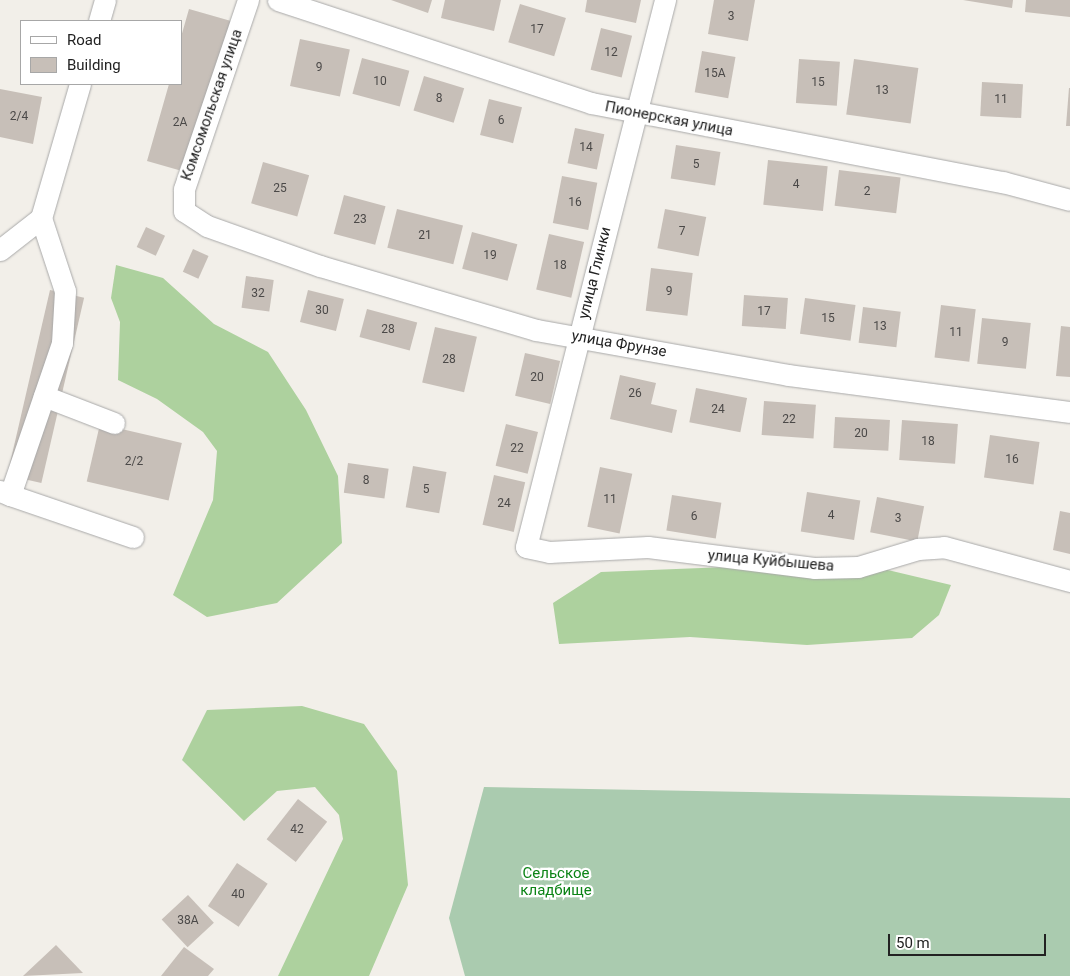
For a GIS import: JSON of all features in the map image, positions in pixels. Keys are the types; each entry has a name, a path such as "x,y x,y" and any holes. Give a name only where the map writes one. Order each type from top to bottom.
{"street":[{"path":"99,20 105,0"},
{"name":"Комсомольская улица","path":"184,211 184,189 248,0"},
{"name":"Пионерская улица","path":"278,0 635,114 1003,182 1070,200"},
{"name":"улица Глинки","path":"526,547 665,0"},
{"path":"80,85 42,218 65,291 62,343 44,396 5,493 133,537"},
{"name":"улица Фрунзе","path":"184,211 207,226 320,266 536,330 788,375 1070,412"},
{"path":"0,250 42,218"},
{"path":"44,396 114,422"},
{"name":"улица Куйбышева","path":"526,547 549,552 648,547 814,568 858,567 918,549 944,547 1070,582"}],"green space":[{"path":"116,265 163,278 214,324 268,352 306,410 338,476 342,543 277,603 207,617 173,595 213,500 217,451 203,432 157,399 118,380 120,322 111,298"},
{"path":"854,562 951,585 939,615 912,638 807,645 690,637 559,644 553,603 601,572"},
{"path":"302,706 364,724 397,771 408,885 369,976 278,976 343,839 339,815 315,787 277,791 244,821 182,760 207,710"},
{"name":"Сельское кладбище","path":"484,787 1070,798 1070,976 465,976 449,918"}],"building":[{"path":"391,0 432,0 428,13"},
{"path":"445,0 501,0 494,31 441,18"},
{"path":"587,0 641,0 636,23 585,12"},
{"path":"714,0 755,0 748,41 708,34"},
{"path":"963,0 1013,0 1012,8"},
{"path":"1026,0 1070,0 1070,17 1025,12"},
{"path":"520,4 566,18 554,56 508,42"},
{"path":"189,9 231,21 189,173 147,161 169,85 182,85 182,34"},
{"path":"601,28 632,36 622,77 591,70"},
{"path":"300,39 350,50 340,97 290,86"},
{"path":"702,51 735,57 728,98 695,92"},
{"path":"362,58 409,71 400,106 352,94"},
{"path":"799,59 840,62 837,106 796,103"},
{"path":"854,59 918,68 911,124 846,114"},
{"path":"424,76 464,88 454,123 413,110"},
{"path":"982,82 1023,84 1021,118 980,116"},
{"path":"1069,88 1070,126 1066,126"},
{"path":"0,89 42,97 33,144 0,137"},
{"path":"489,99 522,107 513,143 480,135"},
{"path":"575,128 604,134 597,169 568,163"},
{"path":"676,145 720,152 715,186 671,179"},
{"path":"768,160 828,166 823,211 763,205"},
{"path":"263,162 309,175 297,217 251,203"},
{"path":"839,170 901,178 896,213 835,206"},
{"path":"562,176 597,183 588,230 553,223"},
{"path":"344,195 386,206 375,245 334,234"},
{"path":"397,209 463,225 453,264 387,248"},
{"path":"665,209 706,217 699,256 657,248"},
{"path":"146,227 165,236 156,256 137,247"},
{"path":"472,232 517,244 508,281 462,269"},
{"path":"549,234 584,242 571,298 536,290"},
{"path":"193,249 209,256 198,279 183,272"},
{"path":"651,268 693,273 687,316 646,311"},
{"path":"246,276 274,280 269,312 242,308"},
{"path":"50,290 84,298 41,483 7,475"},
{"path":"308,290 344,299 336,331 300,322"},
{"path":"744,295 788,298 786,329 742,326"},
{"path":"805,298 856,305 850,341 800,334"},
{"path":"941,305 976,309 969,362 935,358"},
{"path":"863,307 901,312 896,347 859,343"},
{"path":"367,309 417,322 410,350 359,337"},
{"path":"982,318 1031,323 1026,369 977,364"},
{"path":"1061,326 1070,327 1070,377 1056,376"},
{"path":"435,327 477,337 464,392 422,383"},
{"path":"525,353 560,361 550,404 515,396"},
{"path":"620,375 656,383 651,404 677,410 672,433 610,419"},
{"path":"696,388 747,398 740,432 689,422"},
{"path":"764,401 816,405 814,439 762,435"},
{"path":"835,417 890,420 888,451 833,448"},
{"path":"902,420 958,424 955,464 899,460"},
{"path":"100,424 182,443 169,500 87,481"},
{"path":"506,424 538,432 528,474 496,466"},
{"path":"990,435 1040,442 1034,485 984,478"},
{"path":"348,463 389,469 384,498 344,493"},
{"path":"413,466 446,472 439,513 406,507"},
{"path":"600,467 632,474 620,534 587,527"},
{"path":"494,475 525,482 514,532 483,525"},
{"path":"807,492 860,500 854,540 801,532"},
{"path":"672,495 721,503 716,538 666,531"},
{"path":"877,497 924,506 917,541 870,532"},
{"path":"1060,511 1070,513 1070,554 1053,550"},
{"path":"298,799 327,822 296,862 267,839"},
{"path":"237,863 268,884 239,927 208,906"},
{"path":"188,895 214,923 188,947 162,920"},
{"path":"56,945 83,973 23,976"},
{"path":"184,947 214,969 208,976 161,976"}]}
